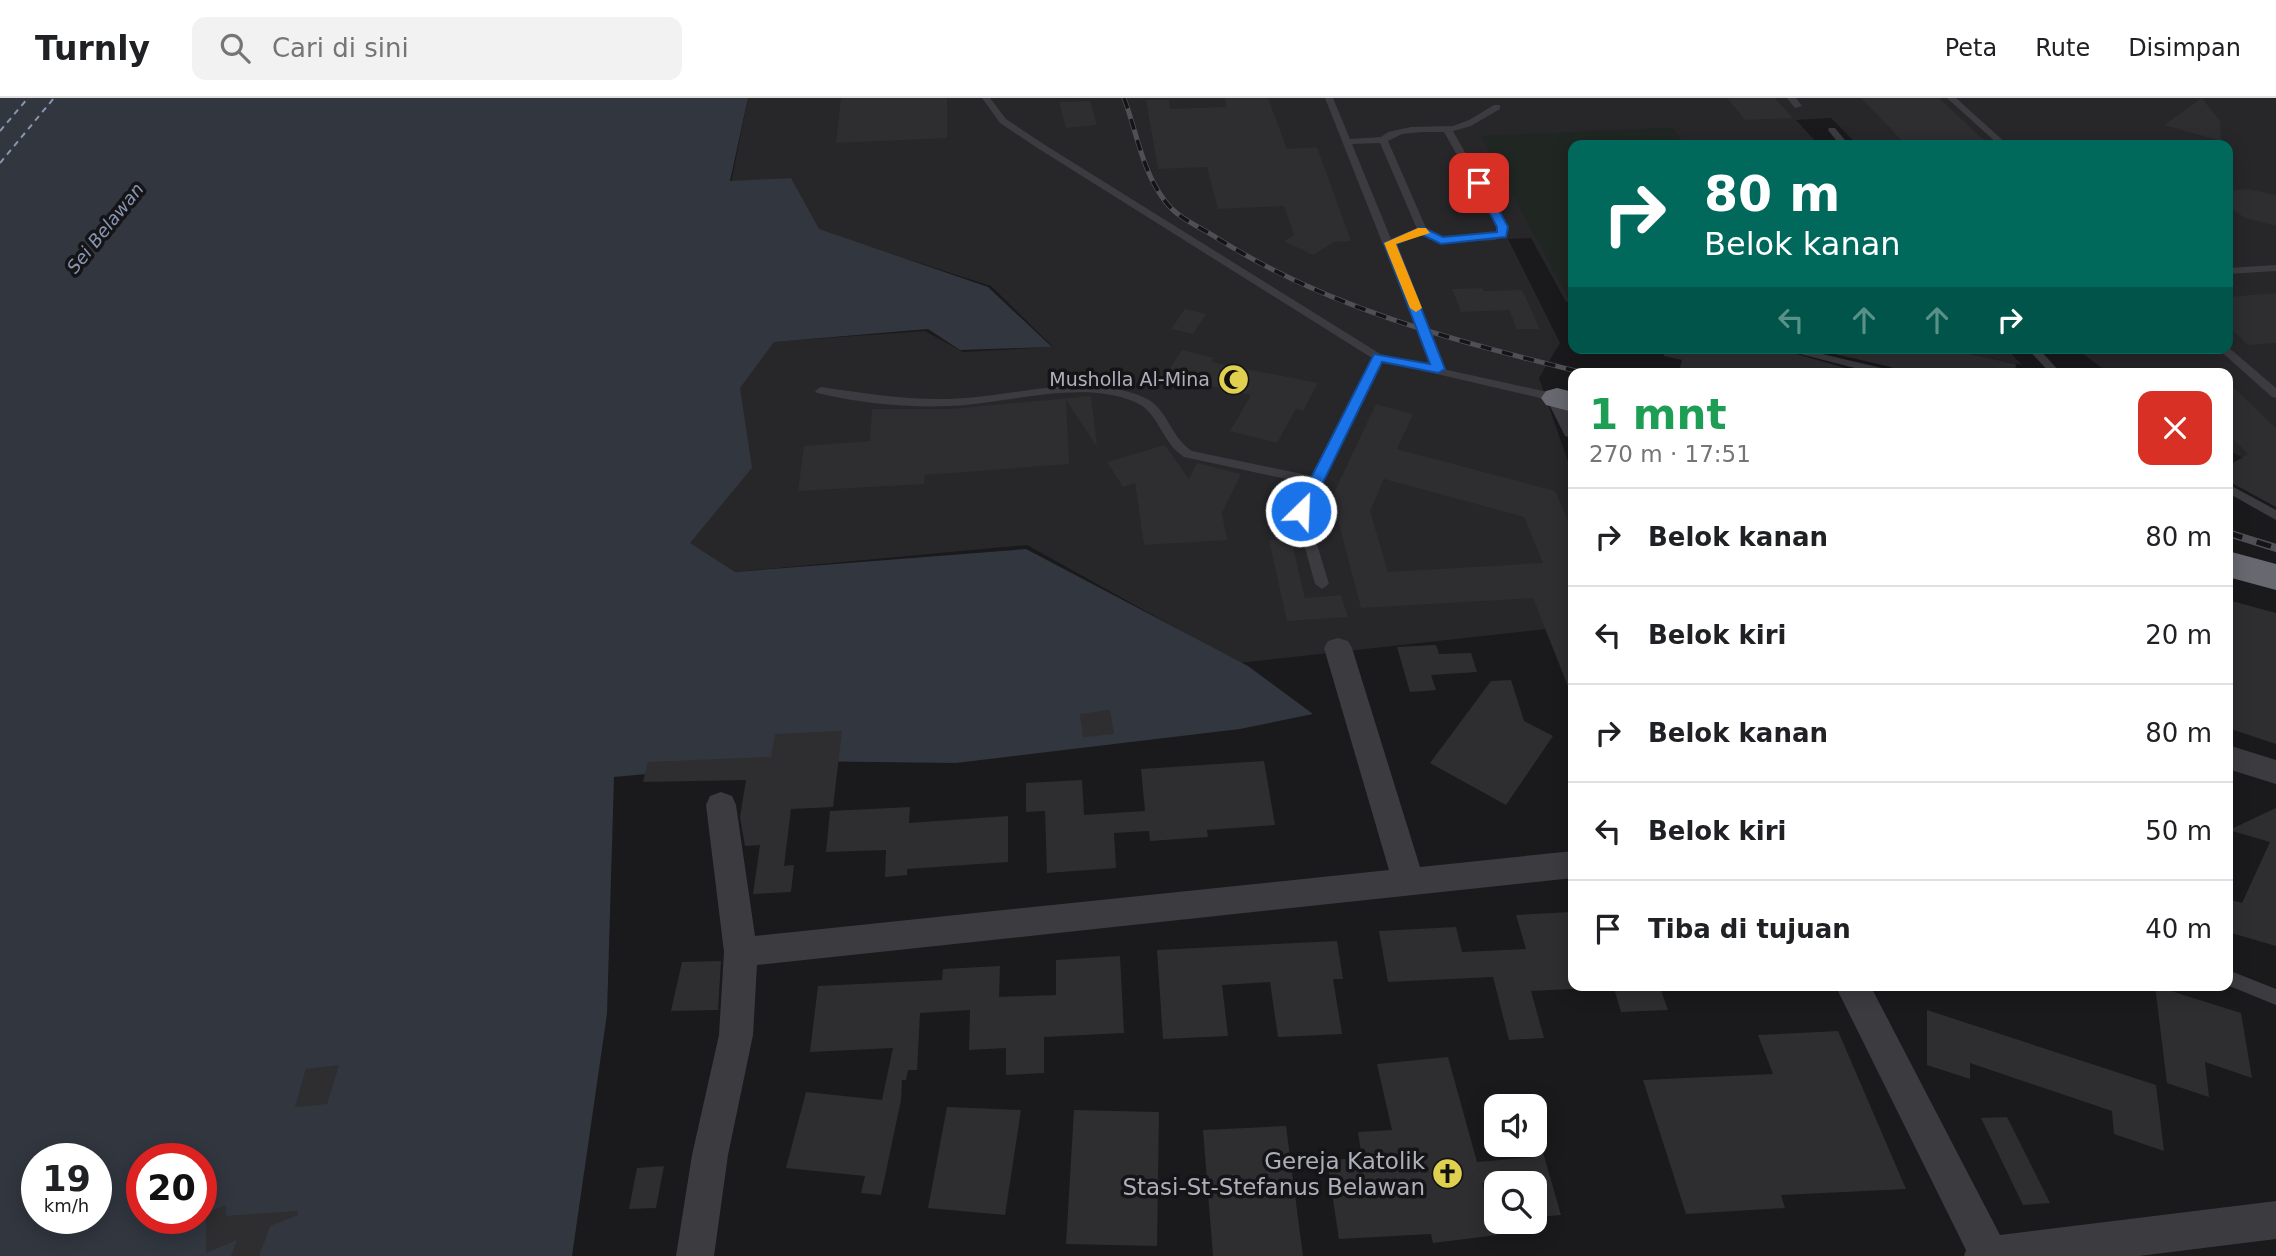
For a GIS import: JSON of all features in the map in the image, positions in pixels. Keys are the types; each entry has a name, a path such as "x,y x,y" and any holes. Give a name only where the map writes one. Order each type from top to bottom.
{"highway":[{"path":"2233,565 2276,577"}],"street":[{"path":"1338,648 1409,883"},
{"path":"2233,759 2276,772"},
{"path":"695,1256 710,1155 736,1035 741,952 721,806"},
{"path":"741,952 1568,866"},
{"path":"1855,991 1988,1256 2276,1220"}],"lane":[{"path":"986,98 1003,121 1042,147 1378,357 1565,400"},
{"path":"1329,98 1390,243 1438,369"},
{"path":"1791,98 1798,106"},
{"path":"1951,98 1998,140"},
{"path":"1348,142 1384,140 1390,134 1402,131 1462,127 1497,107"},
{"path":"1384,140 1384,147 1422,230 1441,240 1495,237 1504,231 1447,129"},
{"path":"1832,130 1841,140"},
{"path":"1390,243 1422,230"},
{"path":"2233,271 2276,268"},
{"path":"1808,354 1868,368"},
{"path":"2038,354 2051,368"},
{"path":"2229,354 2276,394"},
{"path":"1322,584 1301,511 1378,357"},
{"path":"821,390 929,404 1087,390 1121,394 1139,399 1159,411 1170,442 1188,454 1315,481"},
{"path":"2233,491 2276,516"},
{"path":"2233,980 2276,997"}],"shaded area":[{"path":"748,98 2276,98 2276,479 2233,452 2233,368 2102,368 2084,354 2233,354 2233,140 1853,140 1831,118 1796,120 1814,140 1568,140 1568,302 1531,238 1508,239 1560,343 1539,378 1568,462 1568,627 1239,663 1027,545 734,572 686,544 751,469 737,391 769,342 925,331 963,352 1053,347 991,286 817,230 791,178 731,183"},
{"path":"1672,128 1681,140 1568,140 1568,298 1481,136"},
{"path":"1972,354 2012,354 2022,365"}],"water":[{"name":"Sei Belawan","path":"0,98 748,98 730,181 791,178 819,229 988,287 1052,347 960,350 928,329 774,342 740,388 752,468 690,543 735,572 1026,549 1248,666 1313,714 1240,729 956,763 790,761 614,777 607,1014 572,1256 0,1256"}],"building":[{"path":"841,98 947,98 947,138 836,143"},
{"path":"1225,98 1268,98 1287,149 1317,147 1351,241 1334,242 1313,255 1284,241 1294,235 1284,206 1218,209 1207,167 1158,169 1146,100 1169,100 1170,109 1226,107"},
{"path":"1727,98 1775,98 1793,118 1745,120"},
{"path":"1861,98 1939,98 1984,140 1901,140"},
{"path":"2202,98 2220,121 2221,140 2217,140 2164,125"},
{"path":"1090,101 1097,125 1066,128 1059,102"},
{"path":"2248,189 2276,195 2276,226 2245,218 2233,210 2233,190"},
{"path":"1482,288 1484,291 1522,290 1540,329 1517,329 1509,310 1461,312 1452,289"},
{"path":"2276,293 2276,343 2248,345 2233,331 2233,297"},
{"path":"1185,309 1206,314 1193,334 1171,329"},
{"path":"1182,350 1214,358 1211,362 1318,383 1303,411 1296,409 1277,443 1230,431 1251,395 1165,375"},
{"path":"1796,354 1845,368 1680,368 1682,360 1664,356"},
{"path":"1835,354 1971,354 2016,364 2016,368 1891,367"},
{"path":"2233,387 2276,428 2276,507 2233,484 2233,463 2248,454 2233,439"},
{"path":"1091,396 1097,447 1066,400 1069,464 925,475 924,484 798,491 804,446 870,441 872,409 950,409"},
{"path":"1376,404 1413,414 1397,449 1555,491 1568,521 1568,686 1533,598 1361,608 1332,497","holes":["1384,479 1524,517 1543,563 1388,572 1370,511"]},
{"path":"1165,445 1189,479 1197,463 1241,474 1222,513 1227,540 1144,545 1135,483 1123,487 1107,462"},
{"path":"1291,539 1305,598 1341,595 1348,617 1287,621 1269,540"},
{"path":"2233,601 2276,613 2276,744 2233,730"},
{"path":"1436,645 1439,654 1471,653 1477,672 1431,675 1436,690 1410,692 1397,647"},
{"path":"1511,680 1524,721 1553,736 1506,805 1430,763 1491,681"},
{"path":"1110,710 1114,734 1083,737 1080,714"},
{"path":"842,731 833,807 791,809 784,866 794,865 791,892 753,894 760,845 745,846 740,817 746,780 643,782 648,762 771,757 775,734"},
{"path":"1264,761 1275,825 1207,830 1208,837 1150,841 1149,831 1114,833 1116,868 1047,873 1045,811 1026,812 1026,783 1082,780 1084,815 1145,811 1141,769"},
{"path":"910,807 909,823 1008,816 1008,862 907,869 907,875 885,877 886,850 826,852 830,811"},
{"path":"2276,808 2276,946 2233,933 2233,900 2242,903 2270,842 2233,831 2233,828"},
{"path":"1568,912 1568,989 1531,991 1544,1038 1509,1040 1493,977 1388,982 1379,931 1456,927 1462,952 1526,949 1516,915"},
{"path":"1337,941 1343,979 1333,979 1342,1034 1278,1037 1270,982 1222,985 1228,1036 1163,1039 1157,950"},
{"path":"1120,956 1124,1033 1044,1037 1044,1073 1006,1075 1006,1048 969,1050 970,1010 920,1013 917,1070 908,1070 906,1080 902,1080 901,1100 881,1195 861,1193 865,1176 786,1168 806,1092 882,1100 893,1048 810,1052 818,986 942,980 943,969 1000,966 999,997 1056,995 1056,960"},
{"path":"721,961 718,1010 671,1011 682,962"},
{"path":"1615,991 1661,991 1668,1010 1621,1012"},
{"path":"2156,991 2171,991 2241,1013 2252,1078 2205,1062 2209,1097 2167,1083"},
{"path":"1927,1010 2156,1085 2164,1151 2114,1134 2112,1111 1970,1063 1970,1079 1927,1065"},
{"path":"1838,1031 1906,1189 1781,1195 1785,1208 1686,1214 1643,1080 1773,1074 1758,1035"},
{"path":"1448,1057 1477,1162 1544,1157 1561,1215 1547,1216 1547,1171 1484,1171 1484,1234 1497,1235 1433,1243 1431,1234 1339,1239 1327,1160 1362,1158 1358,1132 1392,1130 1377,1064"},
{"path":"339,1065 327,1104 295,1107 306,1069"},
{"path":"947,1107 1021,1110 1005,1215 928,1208"},
{"path":"1074,1110 1159,1112 1157,1246 1066,1244"},
{"path":"2007,1117 2050,1203 2023,1205 1981,1118"},
{"path":"1286,1126 1303,1256 1213,1256 1203,1130"},
{"path":"664,1166 656,1208 629,1209 637,1168"},
{"path":"226,1205 226,1216 297,1211 298,1215 270,1226 259,1256 231,1256 237,1240 206,1253 206,1234 217,1234 217,1209"}],"ferry route":[{"path":"0,131 28,98"},
{"path":"0,163 54,98"}],"railway":[{"path":"1124,98 1157,189 1170,207 1189,222 1260,263 1349,303 1441,335 1568,369"},
{"path":"2233,535 2276,548"}],"slow traffic":[{"path":"1416,308 1390,243 1422,230 1424,233"}],"place":[{"name":"Musholla Al-Mina","path":"1233,379"},
{"name":"Gereja Katolik Stasi-St-Stefanus Belawan","path":"1448,1174"}],"route":[{"path":"1301,511 1378,357 1438,369 1390,243 1422,230 1428,236 1441,240 1502,235 1503,227 1479,183"}]}
